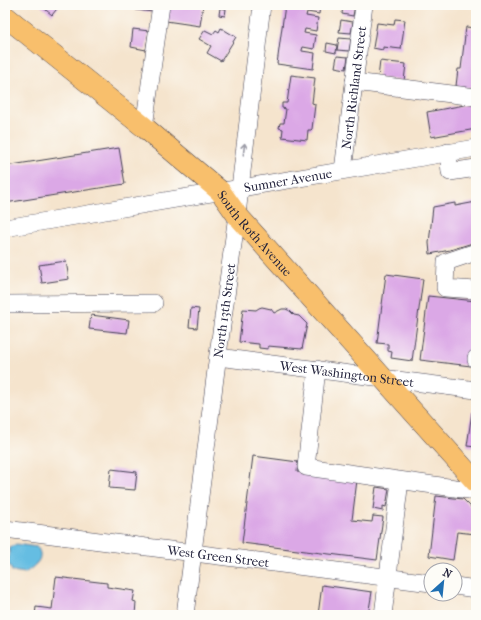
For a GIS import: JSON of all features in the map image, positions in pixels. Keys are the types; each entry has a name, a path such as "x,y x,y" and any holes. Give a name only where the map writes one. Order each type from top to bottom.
{"main road":[{"name":"South Roth Avenue","path":"5,16 144,127 230,189 237,215 476,482"}],"street":[{"path":"144,127 161,5"},
{"path":"230,189 262,5"},
{"name":"North Richland Street","path":"343,170 364,5"},
{"path":"354,82 476,97"},
{"name":"Sumner Avenue","path":"5,228 476,148"},
{"path":"448,152 450,172 476,168"},
{"name":"North 13th Street","path":"185,615 237,215"},
{"path":"476,252 446,262 445,288 476,290"},
{"path":"5,304 154,303"},
{"name":"West Washington Street","path":"218,357 476,390"},
{"path":"318,369 306,467 476,491"},
{"path":"383,615 400,481"},
{"name":"West Green Street","path":"5,529 423,582"},
{"path":"463,587 476,589"}],"water":[{"path":"16,544 37,547 39,551 40,559 25,573 12,571 8,562 10,548"}],"building":[{"path":"40,5 60,5 52,15"},
{"path":"137,5 154,5 153,12 136,10"},
{"path":"168,5 203,5 200,26 166,21"},
{"path":"285,5 320,5 319,14 307,12 306,16 318,18 316,31 305,29 304,33 316,35 314,49 303,47 302,50 315,53 313,69 277,64"},
{"path":"343,5 355,5 353,16 342,14"},
{"path":"220,8 226,9 225,16 219,15"},
{"path":"395,19 405,20 401,49 383,47 383,50 373,48 377,23 394,25"},
{"path":"341,20 353,22 351,33 339,32"},
{"path":"466,27 476,28 476,89 456,86 458,69 461,69"},
{"path":"221,28 236,37 221,61 207,53 211,46 199,39 205,30 213,34 216,30 219,32"},
{"path":"133,29 149,31 146,50 131,47"},
{"path":"339,38 351,39 349,51 337,50"},
{"path":"327,43 337,45 336,53 326,51"},
{"path":"337,56 348,57 346,69 335,67"},
{"path":"380,61 406,64 404,81 378,78"},
{"path":"291,75 315,78 312,103 315,105 312,129 308,130 307,140 282,137 283,129 279,128 280,123 284,123 286,109 282,108 282,103 287,103"},
{"path":"476,103 476,129 431,137 427,112"},
{"path":"119,148 125,184 5,203 5,166"},
{"path":"476,202 476,242 430,254 429,243 433,207 455,203 455,206"},
{"path":"66,261 69,279 42,283 39,265"},
{"path":"386,274 423,279 412,361 391,358 392,352 388,351 388,344 377,343"},
{"path":"428,296 476,301 476,325 471,366 420,360"},
{"path":"262,307 271,309 274,313 282,309 286,309 294,315 299,316 307,324 302,349 268,346 268,349 259,348 259,344 239,342 243,309 256,310"},
{"path":"191,308 199,309 197,328 189,327"},
{"path":"91,315 129,320 127,333 89,329"},
{"path":"472,412 476,413 476,447 467,446"},
{"path":"253,456 298,462 297,472 357,480 352,520 372,522 373,516 383,517 377,560 242,543"},
{"path":"111,469 137,472 135,490 109,488"},
{"path":"376,487 389,489 386,507 383,506 383,511 373,509"},
{"path":"436,496 463,499 476,512 476,534 457,532 453,560 429,556"},
{"path":"56,577 107,583 107,587 135,591 133,601 136,602 135,615 35,615 36,607 52,609"},
{"path":"322,585 372,592 368,615 318,615"}]}
